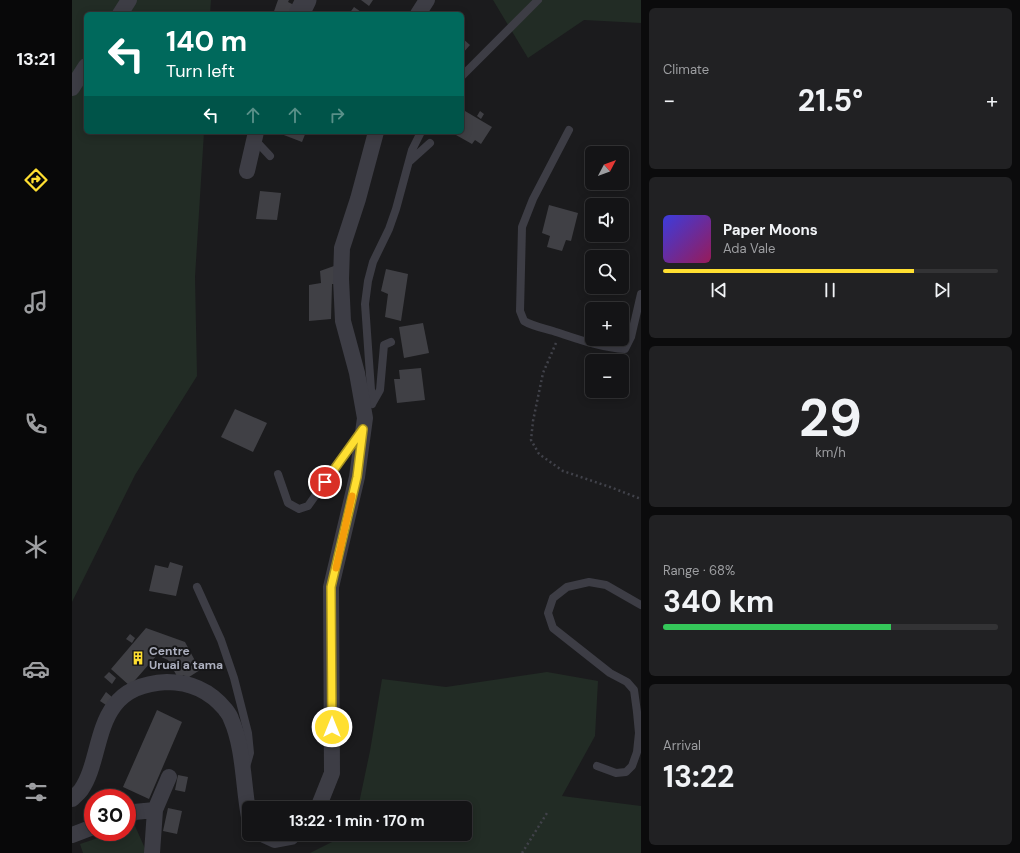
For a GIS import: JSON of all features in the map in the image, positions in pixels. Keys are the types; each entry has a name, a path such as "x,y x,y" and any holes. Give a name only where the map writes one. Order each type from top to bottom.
{"street":[{"path":"121,12 129,0"},
{"path":"300,12 306,0"},
{"path":"419,12 427,0"},
{"path":"72,88 84,69"},
{"path":"321,801 332,773 331,587 357,477 363,429 368,406 357,373 343,321 341,279 342,248 358,200 375,134"},
{"path":"247,171 255,136"},
{"path":"72,799 80,791 87,778 106,720 114,706 135,688 158,683 178,682 193,685 208,693 220,703 231,717 238,739 246,801"},
{"path":"152,853 155,810 169,777"},
{"path":"136,812 155,810"},
{"path":"72,835 84,830"}],"lane":[{"path":"464,74 538,0"},
{"path":"568,130 524,219 521,237 520,311 524,321 531,325 560,334 604,346 625,349 631,336 641,294"},
{"path":"368,406 365,304 368,281 373,262 389,229 416,141 420,134"},
{"path":"255,136 270,156"},
{"path":"410,161 430,143"},
{"path":"368,406 380,390 384,345 391,342"},
{"path":"278,474 288,503 299,509 308,506 363,429"},
{"path":"641,605 606,585 589,582 567,587 553,598 548,614 552,628 599,665 627,682 641,694"},
{"path":"197,587 221,640 234,678 248,733 250,754 243,779"},
{"path":"597,766 616,773 626,772 632,766 637,752 639,733 633,688"}],"path":[{"path":"560,334 543,373 531,440 539,454 563,471 641,499"},
{"path":"522,853 547,813"}],"shaded area":[{"path":"72,0 211,0 210,12 84,12 84,134 204,134 195,277 197,376 135,475 72,602"},
{"path":"493,0 641,0 641,23 584,20 528,58"},
{"path":"547,672 598,681 595,736 562,796 641,806 641,853 310,853 334,841 472,841 472,801 359,801 370,751 382,679 446,687"},
{"path":"136,828 147,853 83,853 80,844 89,841 136,841"}],"building":[{"path":"278,0 289,0 288,2 294,5 292,12 274,12"},
{"path":"361,0 373,0 369,6"},
{"path":"354,7 361,12 350,12"},
{"path":"464,40 470,45 464,52"},
{"path":"465,111 492,127 481,144 475,140 472,144 456,135 464,134"},
{"path":"480,111 484,114 481,119 477,116"},
{"path":"281,134 305,134 302,142"},
{"path":"260,191 281,193 277,220 256,219"},
{"path":"549,205 578,213 571,241 566,240 562,251 547,247 550,236 542,233"},
{"path":"334,266 335,284 332,284 331,319 309,321 309,285 321,283 320,271"},
{"path":"386,269 408,274 401,321 385,317 388,294 381,291"},
{"path":"423,323 429,353 404,358 399,327"},
{"path":"421,368 425,400 397,403 394,379 400,379 399,370"},
{"path":"235,409 267,423 253,452 221,437"},
{"path":"170,562 183,566 176,596 149,591 155,565 168,568"},
{"name":"Centre Uruai a tama","path":"146,628 185,642 200,670 186,679 184,675 178,678 168,660 157,655 130,686 111,669"},
{"path":"130,634 135,638 132,643 126,639"},
{"path":"109,672 116,678 112,684 104,677"},
{"path":"106,692 112,697 106,705 100,701"},
{"path":"157,710 182,722 149,799 136,793 136,789 127,789 123,787"},
{"path":"178,775 188,777 185,792 175,790"},
{"path":"168,808 182,811 177,834 163,831"}],"slow traffic":[{"path":"336,568 352,496"}],"place":[{"name":"Centre Uruai a tama","path":"138,658"}],"route":[{"path":"325,482 363,429 357,477 331,587 332,727"}]}
